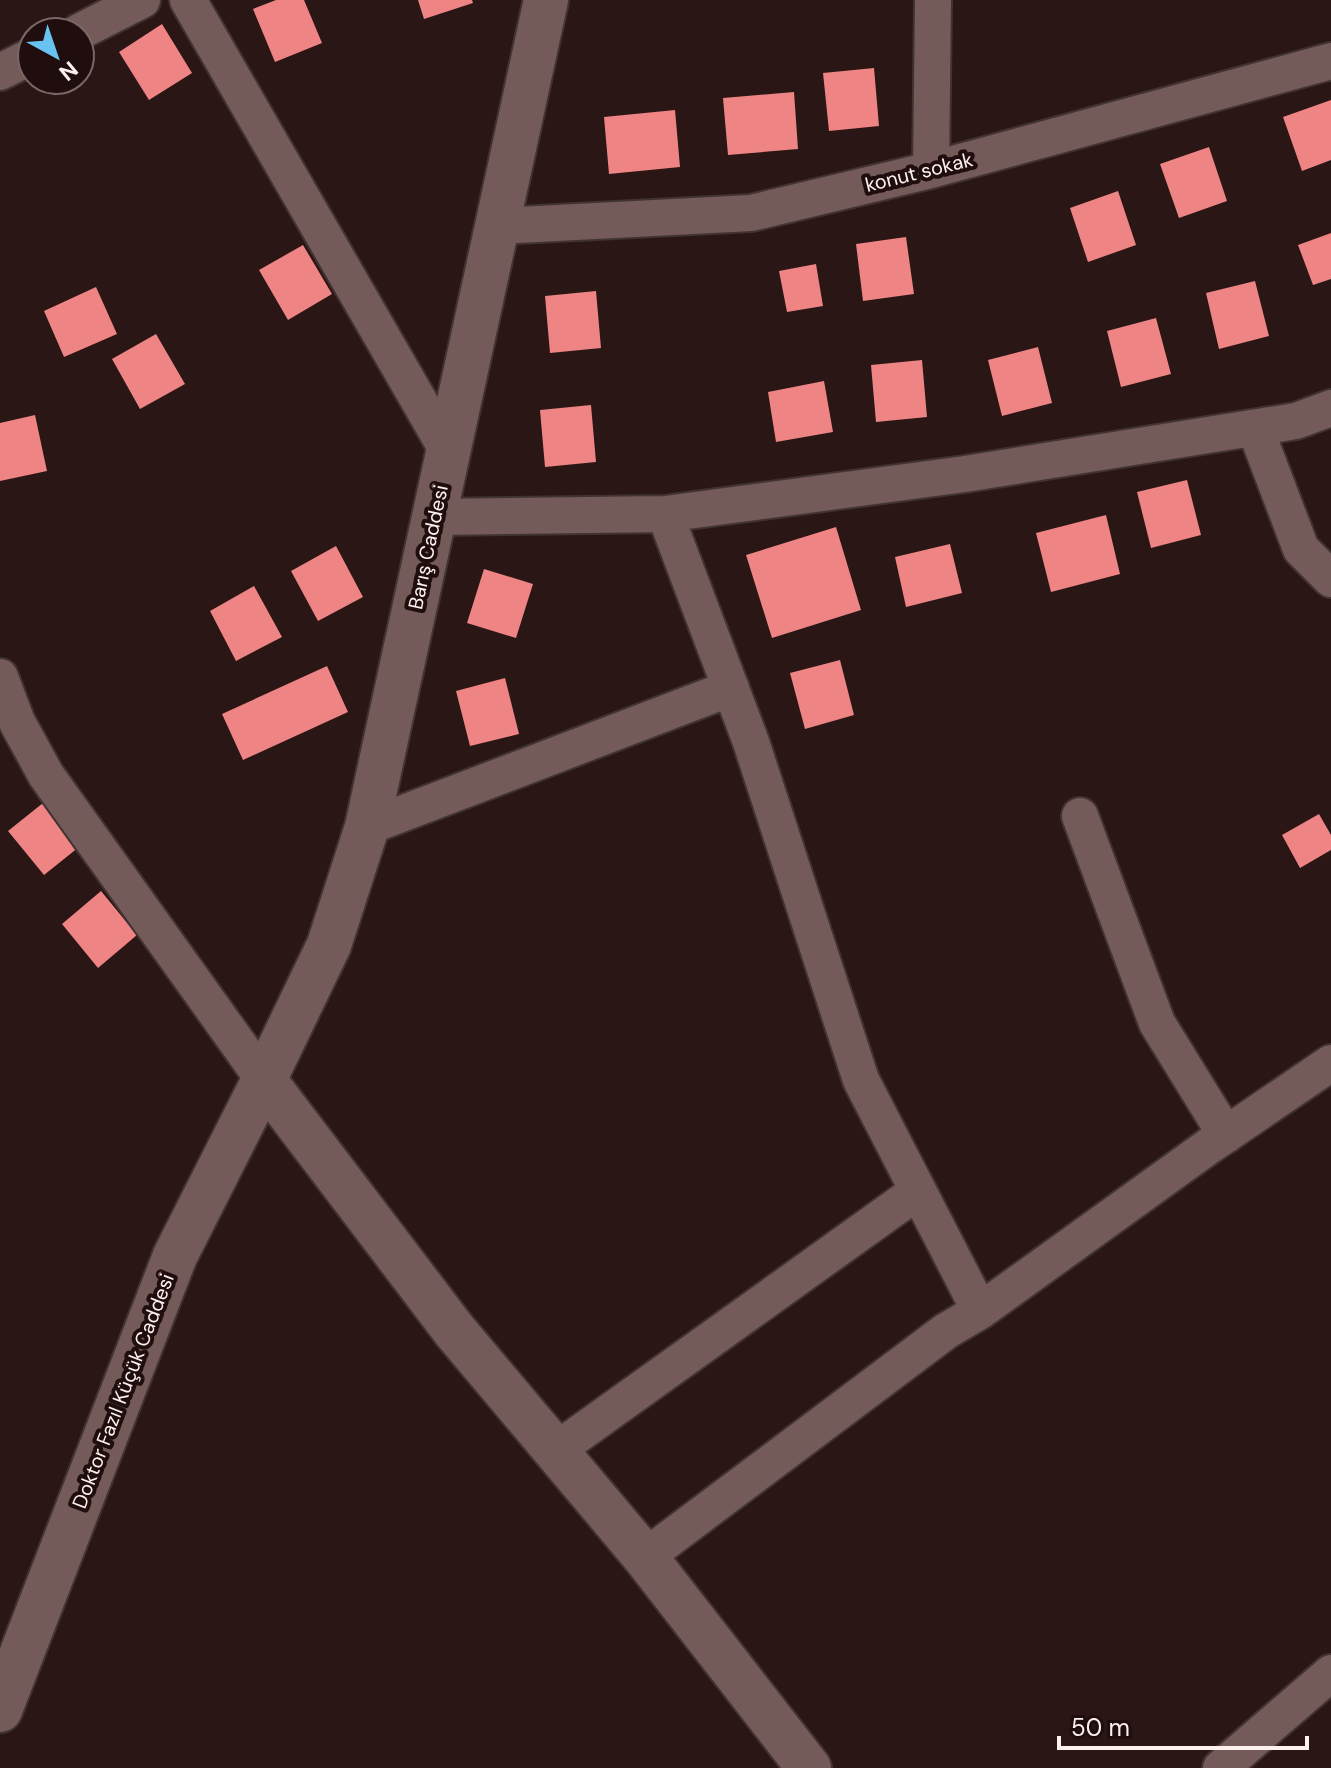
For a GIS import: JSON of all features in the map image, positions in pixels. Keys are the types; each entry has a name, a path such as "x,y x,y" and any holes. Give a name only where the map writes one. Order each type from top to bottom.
{"street":[{"path":"96,23 142,0"},
{"path":"188,0 449,453"},
{"name":"Barış Caddesi","path":"264,1080 329,945 367,827 546,0"},
{"path":"931,170 933,0"},
{"name":"konut sokak","path":"497,226 751,213 931,170 1331,61"},
{"path":"435,517 665,514 965,474 1255,428 1296,421 1331,408"},
{"path":"1255,428 1301,549 1331,579"},
{"path":"665,514 751,742 861,1080 980,1311"},
{"path":"0,677 17,722 46,775 264,1080 454,1330 645,1557 809,1768"},
{"path":"367,827 731,688"},
{"path":"1080,816 1157,1023 1226,1135"},
{"path":"645,1557 946,1331 980,1311 1331,1063"},
{"name":"Doktor Fazıl Küçük Caddesi","path":"0,1710 175,1256 264,1080"},
{"path":"555,1451 918,1191"},
{"path":"1221,1768 1331,1673"}],"building":[{"path":"276,0 304,0 322,43 275,62 253,9"},
{"path":"418,0 472,0 473,3 424,19"},
{"path":"162,24 192,73 149,100 119,52"},
{"path":"874,68 879,126 829,131 823,73"},
{"path":"794,92 798,149 728,155 723,98"},
{"path":"1331,100 1331,160 1302,171 1283,117"},
{"path":"675,110 680,167 609,174 604,117"},
{"path":"1209,147 1227,201 1179,218 1160,164"},
{"path":"1118,191 1136,245 1088,262 1070,208"},
{"path":"1331,233 1331,279 1313,285 1298,245"},
{"path":"906,237 914,294 863,301 856,244"},
{"path":"303,245 332,294 288,320 259,270"},
{"path":"816,264 823,306 787,312 779,271"},
{"path":"1255,281 1269,336 1219,349 1206,293"},
{"path":"96,287 117,334 64,357 44,311"},
{"path":"596,291 601,348 550,353 545,296"},
{"path":"1156,318 1171,374 1121,387 1107,331"},
{"path":"156,334 185,384 140,409 112,359"},
{"path":"1038,347 1052,403 1002,416 988,360"},
{"path":"922,360 927,417 876,422 871,365"},
{"path":"824,381 833,432 776,442 768,392"},
{"path":"591,405 596,462 545,467 540,410"},
{"path":"35,415 47,471 0,481 0,423"},
{"path":"1187,480 1201,535 1151,548 1137,492"},
{"path":"1106,515 1120,574 1051,592 1036,533"},
{"path":"836,527 861,610 772,638 746,555"},
{"path":"950,544 962,593 906,607 895,557"},
{"path":"336,546 363,597 318,621 291,571"},
{"path":"484,569 533,584 516,638 467,623"},
{"path":"254,586 282,637 236,661 210,611"},
{"path":"840,660 854,715 805,729 790,673"},
{"path":"327,666 348,712 243,760 222,714"},
{"path":"505,678 519,734 470,746 456,691"},
{"path":"48,799 84,843 44,875 8,831"},
{"path":"1319,814 1331,835 1331,850 1300,868 1282,835"},
{"path":"101,891 137,935 98,968 62,924"}]}
